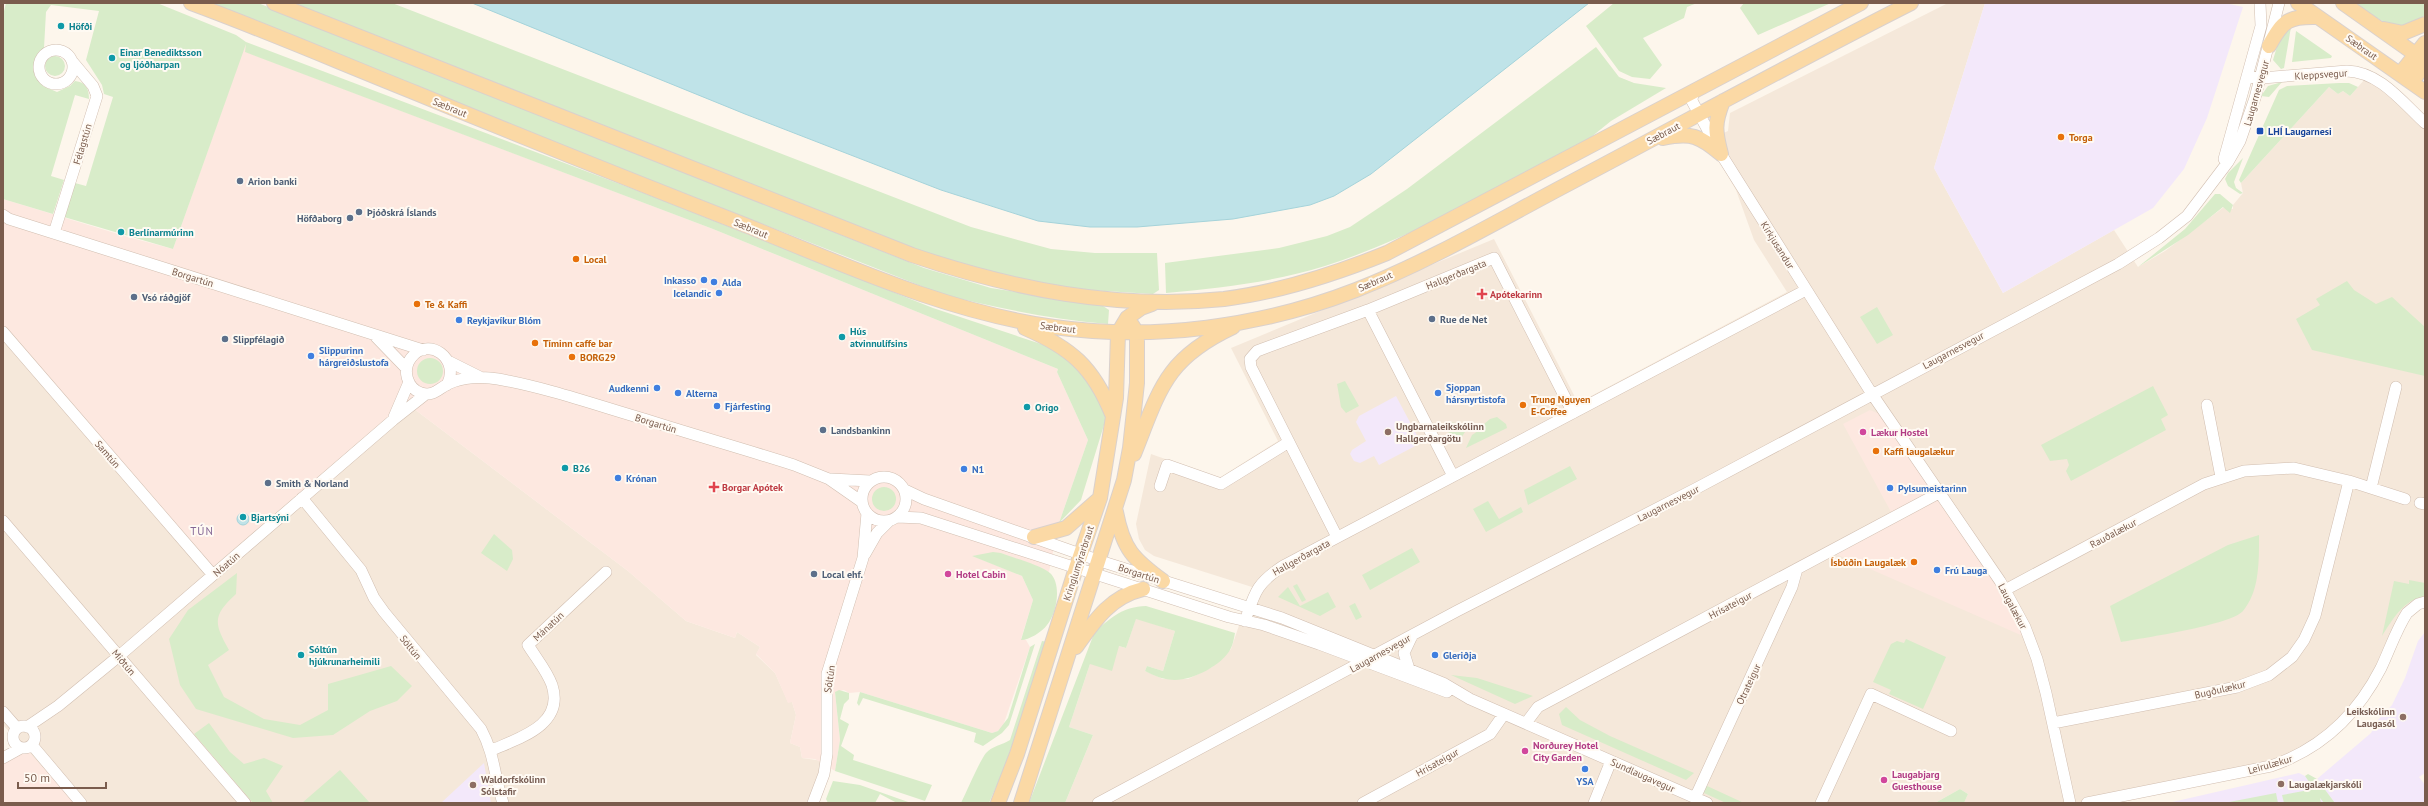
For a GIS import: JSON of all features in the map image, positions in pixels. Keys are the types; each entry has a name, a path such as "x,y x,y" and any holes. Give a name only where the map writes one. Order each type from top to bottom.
{"main road":[{"name":"Sæbraut","path":"191,3 948,304 1004,319 1057,328 1118,333 1196,329 1246,322 1355,290 1430,256 1910,3"},
{"name":"Sæbraut","path":"274,3 912,255 1005,284 1104,299 1158,302 1225,298 1287,286 1348,268 1387,253 1446,224 1861,3"},
{"name":"Sæbraut","path":"2298,3 2425,92"},
{"path":"2343,3 2420,57"},
{"path":"2269,46 2278,29 2286,21 2298,16 2320,17"},
{"path":"2379,28 2403,33 2425,24"},
{"path":"2400,74 2420,57 2425,43"},
{"path":"2412,82 2425,64"},
{"path":"1721,154 1715,132 1716,121 1723,102"},
{"path":"1647,142 1679,135 1691,135 1708,144 1721,154"},
{"path":"1104,299 1114,304 1127,318 1137,333"},
{"name":"Kringlumýrarbraut","path":"1022,803 1068,658 1085,571 1080,554 1100,498 1113,416 1118,333 1127,318 1141,308 1158,302"},
{"path":"1004,319 1040,334 1062,346 1079,359 1105,396 1113,416"},
{"path":"1124,480 1164,381 1179,361 1194,349 1246,322"},
{"name":"Kringlumýrarbraut","path":"998,803 1085,571 1100,561 1116,508 1124,480 1130,448 1137,383 1137,333"},
{"path":"1034,537 1066,528 1100,498"},
{"path":"1116,508 1121,535 1130,554 1141,565 1163,581"},
{"path":"1037,759 1037,722 1085,571"},
{"path":"1068,658 1085,634 1117,598 1143,589"}],"street":[{"name":"Laugarnesvegur","path":"2218,177 2261,26 2260,3"},
{"name":"Laugarnesvegur","path":"1098,803 1412,635 1698,488 2118,264 2159,238 2187,216 2218,177 2240,142 2262,78 2279,3"},
{"name":"Félagstún","path":"54,234 97,96 94,86 72,61"},
{"name":"Kleppsvegur","path":"2247,77 2262,78 2347,71 2359,72 2380,82 2425,123"},
{"name":"Kirkjusandur","path":"1693,92 1692,101 1721,154 1872,394"},
{"name":"Borgartún","path":"5,218 347,325 376,336 423,350 438,351 448,361 480,377 555,392 768,457 829,479 862,502"},
{"name":"Hallgerðargata","path":"1338,537 1251,367 1251,355 1256,350 1368,310 1494,258 1573,413"},
{"name":"Hallgerðargata","path":"1245,621 1258,586 1267,576 1282,566 1806,290"},
{"path":"1368,310 1453,476"},
{"name":"Samtún","path":"3,332 213,575"},
{"name":"Borgartún","path":"376,336 406,368"},
{"path":"423,350 414,355 406,368 409,382 414,389 426,394"},
{"path":"447,385 451,370 448,361"},
{"name":"Borgartún","path":"426,394 436,393 447,385 480,377"},
{"name":"Nóatún","path":"393,420 409,382"},
{"path":"2371,488 2396,387"},
{"name":"Nóatún","path":"3,751 19,731 58,706 119,656 393,420 426,394"},
{"name":"Laugalækur","path":"1872,394 2005,590 2025,627 2037,659 2053,723 2070,803"},
{"path":"2207,405 2221,477"},
{"path":"1160,486 1167,465 1221,484 1289,442"},
{"name":"Rauðalækur","path":"2005,590 2221,477 2244,471 2294,468 2349,481 2405,499"},
{"name":"Borgartún","path":"829,479 870,481 879,477 892,478 905,490 924,500 1100,561 1250,608 1340,639 1374,656"},
{"path":"867,513 862,502 863,490 870,481"},
{"name":"Bugðulækur","path":"2053,723 2237,687 2269,675 2292,657 2304,640 2314,616 2349,481"},
{"path":"893,519 906,505 905,490"},
{"name":"Hrísateigur","path":"1526,723 1538,707 1939,493"},
{"name":"Sóltún","path":"302,498 361,570 374,598 384,612 481,729 492,750 496,782 502,803"},
{"name":"Borgartún","path":"867,513 877,520 921,518 1312,642 1363,662"},
{"name":"Sóltún","path":"863,558 867,513"},
{"name":"Sóltún","path":"813,803 824,774 827,754 827,674 863,558 877,533 893,519"},
{"name":"Miðtún","path":"3,521 246,803"},
{"name":"Otrateigur","path":"1695,798 1792,587 1797,569"},
{"name":"Mánatún","path":"492,750 541,727 549,716 554,704 552,684 528,645 606,572"},
{"name":"Leirulækur","path":"2087,803 2271,766 2294,758 2311,748 2327,738 2356,708 2371,687 2407,613 2418,604 2425,602"},
{"path":"1409,669 1405,658 1405,648 1412,635"},
{"name":"Sundlaugavegur","path":"1374,656 1443,683 1470,699 1707,803"},
{"name":"Sundlaugavegur","path":"1363,662 1470,699"},
{"path":"1821,803 1871,694 1951,731"},
{"name":"Nóatún","path":"3,758 29,743 58,706"},
{"path":"3,712 19,731 32,731 29,743"},
{"name":"Hrísateigur","path":"1363,803 1490,734 1504,714"},
{"path":"19,731 15,744 29,743"},
{"path":"29,743 81,803"},
{"path":"1594,803 1611,761"}],"shaded area":[{"path":"1948,3 1985,3 1934,168 2003,293 2114,230 2138,267 2165,251 2224,207 2233,209 2233,205 2243,193 2241,183 2329,87 2338,94 2343,91 2350,96 2365,79 2378,85 2425,125 2425,603 2409,614 2372,687 2298,758 2095,803 1964,803 1968,794 1960,789 1935,803 1065,803 1093,735 1069,727 1090,664 1119,646 1126,648 1136,618 1175,631 1163,671 1147,666 1145,671 1163,679 1188,679 1212,667 1231,649 1252,587 1154,556 1145,550 1139,539 1136,524 1151,454 1219,478 1278,441 1231,348 1494,239 1578,403 1787,292 1754,240 1736,190 1707,140 1728,131 1730,113"},
{"path":"1985,3 2225,3 2243,7 2207,118 2184,169 2153,208 2003,293 1934,168"},
{"path":"246,42 246,52 713,229 1058,369 1057,372 1088,440 1059,523 1049,572 1001,553 973,556 1022,576 1033,600 1021,639 1026,640 1030,647 1003,726 998,731 992,733 860,692 849,693 844,690 835,692 840,740 835,771 815,759 802,758 800,747 790,743 796,715 792,702 788,703 775,673 756,654 760,647 737,632 735,638 686,621 628,571 405,402 213,567 3,329 3,199 173,249"},
{"path":"3,329 213,566 405,402 628,571 686,621 735,638 737,632 760,647 756,655 775,673 788,702 792,702 796,715 790,743 800,747 802,758 823,761 815,788 807,803 75,803 3,725"},
{"name":"Ungbarnaleikskólinn Hallgerðargötu","path":"1396,396 1421,443 1379,465 1374,456 1360,463 1354,461 1350,454 1352,450 1366,441 1356,422 1359,416"},
{"path":"1870,410 1882,415 2003,592 2023,636 1836,554 1896,521 1843,424"},
{"name":"Leikskólinn Laugasól","path":"2425,632 2425,773 2419,777 2425,785 2425,803 2335,803 2317,779 2371,733 2377,721 2392,705 2405,678 2418,641"},
{"path":"19,751 28,751 75,803 3,803 3,764"},
{"name":"Waldorfskólinn Sólstafir","path":"484,763 491,803 441,803"},
{"name":"Laugalækjarskóli","path":"2299,773 2305,776 2324,803 2168,803"}],"green space":[{"path":"6,3 157,3 236,35 246,42 646,194 933,308 1050,347 1077,367 1108,412 1081,500 1059,523 1088,440 1057,372 1058,369 713,229 245,52 246,44 173,249 64,217 75,183 86,186 113,97 104,94 102,85 86,60 99,11 51,5 46,12 44,48 36,58 33,67 35,76 43,86 57,92 70,86 75,81 82,83 87,89 89,99 75,95 51,176 64,180 53,214 3,199 3,15"},
{"path":"199,3 258,3 924,268 991,288 1103,306 1109,310 1108,324 1023,312 939,293"},
{"path":"293,3 392,3 971,227 1051,249 1095,253 1157,253 1159,290 1153,294 1073,289 1011,279 899,244"},
{"path":"1614,3 1697,3 1687,7 1684,18 1643,38 1662,65 1650,79 1632,77 1619,71 1586,26"},
{"path":"1744,3 1831,3 1758,35 1740,8"},
{"path":"2354,3 2425,3 2425,15 2415,22 2397,26 2381,20"},
{"path":"2291,27 2284,68 2281,69 2273,60 2281,33"},
{"path":"2296,31 2332,56 2331,58 2292,62"},
{"path":"1596,47 1619,77 1634,83 1666,88 1611,121 1585,142 1457,210 1392,241 1305,272 1266,280 1166,293 1165,263 1279,248 1327,236 1350,227 1407,189"},
{"path":"51,56 59,56 65,62 65,70 59,76 51,76 45,70 45,62"},
{"path":"2282,82 2269,97 2261,96 2268,86"},
{"path":"2349,83 2358,87 2350,96 2343,91 2338,94 2329,87 2241,183 2239,180 2279,90 2287,86"},
{"path":"2243,158 2234,182 2236,188 2243,193 2240,194 2228,186 2225,179 2228,173"},
{"path":"2215,194 2220,194 2233,205 2230,213 2223,207 2188,235 2138,267 2185,229"},
{"path":"2347,281 2354,290 2376,304 2392,297 2425,327 2425,376 2312,350 2296,319 2320,305 2316,299"},
{"path":"1877,307 1893,335 1877,344 1860,317"},
{"path":"430,358 439,362 443,371 439,380 430,384 421,380 417,371 421,362"},
{"path":"1345,381 1359,406 1346,413 1341,407 1337,384"},
{"path":"2153,386 2168,415 2161,419 2166,430 2071,481 2066,471 2069,465 2067,459 2050,461 2041,445"},
{"path":"1497,417 1506,424 1507,428 1466,448 1472,435 1478,431 1479,424 1484,424 1490,419"},
{"path":"1448,422 1456,423 1459,430 1465,432 1457,444 1454,443 1445,425"},
{"path":"1570,466 1577,479 1528,505 1524,490"},
{"path":"884,487 889,488 895,494 895,504 889,510 884,511 879,510 873,504 872,499 873,494 879,488"},
{"path":"1488,501 1499,519 1521,507 1523,512 1486,532 1473,509"},
{"path":"494,534 512,550 513,559 507,571 481,553"},
{"path":"2259,535 2256,585 2249,603 2243,611 2235,616 2205,626 2121,642 2110,606 2228,545"},
{"path":"1412,548 1420,562 1370,590 1362,575"},
{"path":"993,552 1001,553 1040,567 1050,573 1054,578 1057,599 1056,606 1050,620 1045,628 1039,633 1024,640 1021,640 1033,600 1022,576 972,556"},
{"path":"237,573 236,594 223,608 219,614 218,620 220,633 229,650 208,665 224,697 264,719 300,725 328,710 328,684 391,666 412,686 397,701 370,711 333,735 293,738 196,709 180,685 169,639 188,610"},
{"path":"2409,580 2425,583 2425,596 2417,598 2399,611 2382,636 2394,581 2409,584"},
{"path":"1297,584 1306,600 1302,602 1293,586"},
{"path":"1288,587 1300,606 1328,592 1336,607 1320,616 1278,597"},
{"path":"1355,603 1362,617 1356,620 1349,606"},
{"path":"1146,606 1235,633 1231,648 1215,666 1199,674 1175,680 1152,675 1145,671 1147,666 1163,671 1175,631 1136,619 1126,648 1119,646 1112,671 1090,664 1069,727 1093,735 1065,803 1029,803 1095,631 1124,610"},
{"path":"1906,639 1946,657 1923,709 1889,694 1891,690 1873,682 1891,644 1897,641 1904,643"},
{"path":"1042,641 1048,642 1003,771 989,803 961,803 986,753 1010,740"},
{"path":"1035,644 1009,725 1002,733 983,746 974,742 976,733 863,698 859,706 857,703 860,692 992,733 998,731 1008,718 1030,647"},
{"path":"1451,675 1477,678 1533,696 1515,704"},
{"path":"839,690 849,693 849,699 844,704 840,719 849,724 841,746 854,755 853,760 932,785 925,801 835,771 840,740 835,692"},
{"path":"1566,707 1580,720 1610,736 1694,773 1686,780 1562,725 1559,714"},
{"path":"209,723 230,752 244,764 264,758 283,766 266,791 273,803 253,803 194,734"},
{"path":"340,770 370,803 302,803"},
{"path":"2308,774 2317,779 2335,803 2324,803 2320,798 2321,803 2284,803 2282,795 2314,789 2305,776"},
{"path":"833,781 860,785 911,803 897,803 880,794 875,803 828,803 826,799"},
{"path":"1705,785 1744,803 1726,803 1704,793"},
{"path":"1960,789 1968,794 1964,803 1935,803"},
{"path":"2276,793 2278,803 2224,803"}],"water":[{"path":"472,3 1589,3 1371,174 1334,196 1310,205 1233,219 1137,227 1090,227 1038,221 941,190 745,114"},
{"path":"241,513 245,513 249,519 245,525 241,525 237,521 237,517"}],"place":[{"name":"Höfði","path":"61,26"},
{"name":"Einar Benediktsson og ljóðharpan","path":"112,58"},
{"name":"LHÍ Laugarnesi","path":"2260,131"},
{"name":"Torga","path":"2061,137"},
{"name":"Arion banki","path":"240,181"},
{"name":"Þjóðskrá Íslands","path":"359,212"},
{"name":"Höfðaborg","path":"350,218"},
{"name":"Berlínarmúrinn","path":"121,232"},
{"name":"Local","path":"576,259"},
{"name":"Inkasso","path":"704,280"},
{"name":"Alda","path":"714,282"},
{"name":"Icelandic","path":"719,293"},
{"name":"Apótekarinn","path":"1482,294"},
{"name":"Vsó ráðgjöf","path":"134,297"},
{"name":"Te & Kaffi","path":"417,304"},
{"name":"Rue de Net","path":"1432,319"},
{"name":"Reykjavíkur Blóm","path":"459,320"},
{"name":"Hús atvinnulífsins","path":"842,337"},
{"name":"Slippfélagið","path":"225,339"},
{"name":"Tíminn caffe bar","path":"535,343"},
{"name":"Slippurinn hárgreiðslustofa","path":"311,356"},
{"name":"BORG29","path":"572,357"},
{"name":"Audkenni","path":"657,388"},
{"name":"Alterna","path":"678,393"},
{"name":"Sjoppan hársnyrtistofa","path":"1438,393"},
{"name":"Trung Nguyen E-Coffee","path":"1523,405"},
{"name":"Fjárfesting","path":"717,406"},
{"name":"Origo","path":"1027,407"},
{"name":"Landsbankinn","path":"823,430"},
{"name":"Ungbarnaleikskólinn Hallgerðargötu","path":"1388,432"},
{"name":"Lækur Hostel","path":"1863,432"},
{"name":"Kaffi laugalækur","path":"1876,451"},
{"name":"B26","path":"565,468"},
{"name":"N1","path":"964,469"},
{"name":"Krónan","path":"618,478"},
{"name":"Smith & Norland","path":"268,483"},
{"name":"Borgar Apótek","path":"714,487"},
{"name":"Pylsumeistarinn","path":"1890,488"},
{"name":"Bjartsýni","path":"243,517"},
{"name":"Ísbúðin Laugalæk","path":"1914,562"},
{"name":"Frú Lauga","path":"1937,570"},
{"name":"Local ehf.","path":"814,574"},
{"name":"Hotel Cabin","path":"948,574"},
{"name":"Sóltún hjúkrunarheimili","path":"301,655"},
{"name":"Gleriðja","path":"1435,655"},
{"name":"Leikskólinn Laugasól","path":"2403,717"},
{"name":"Norðurey Hotel City Garden","path":"1525,751"},
{"name":"YSA","path":"1585,769"},
{"name":"Laugabjarg Guesthouse","path":"1884,780"},
{"name":"Laugalækjarskóli","path":"2281,784"},
{"name":"Waldorfskólinn Sólstafir","path":"473,785"}],"district":[{"name":"TÚN","path":"202,531"}]}
